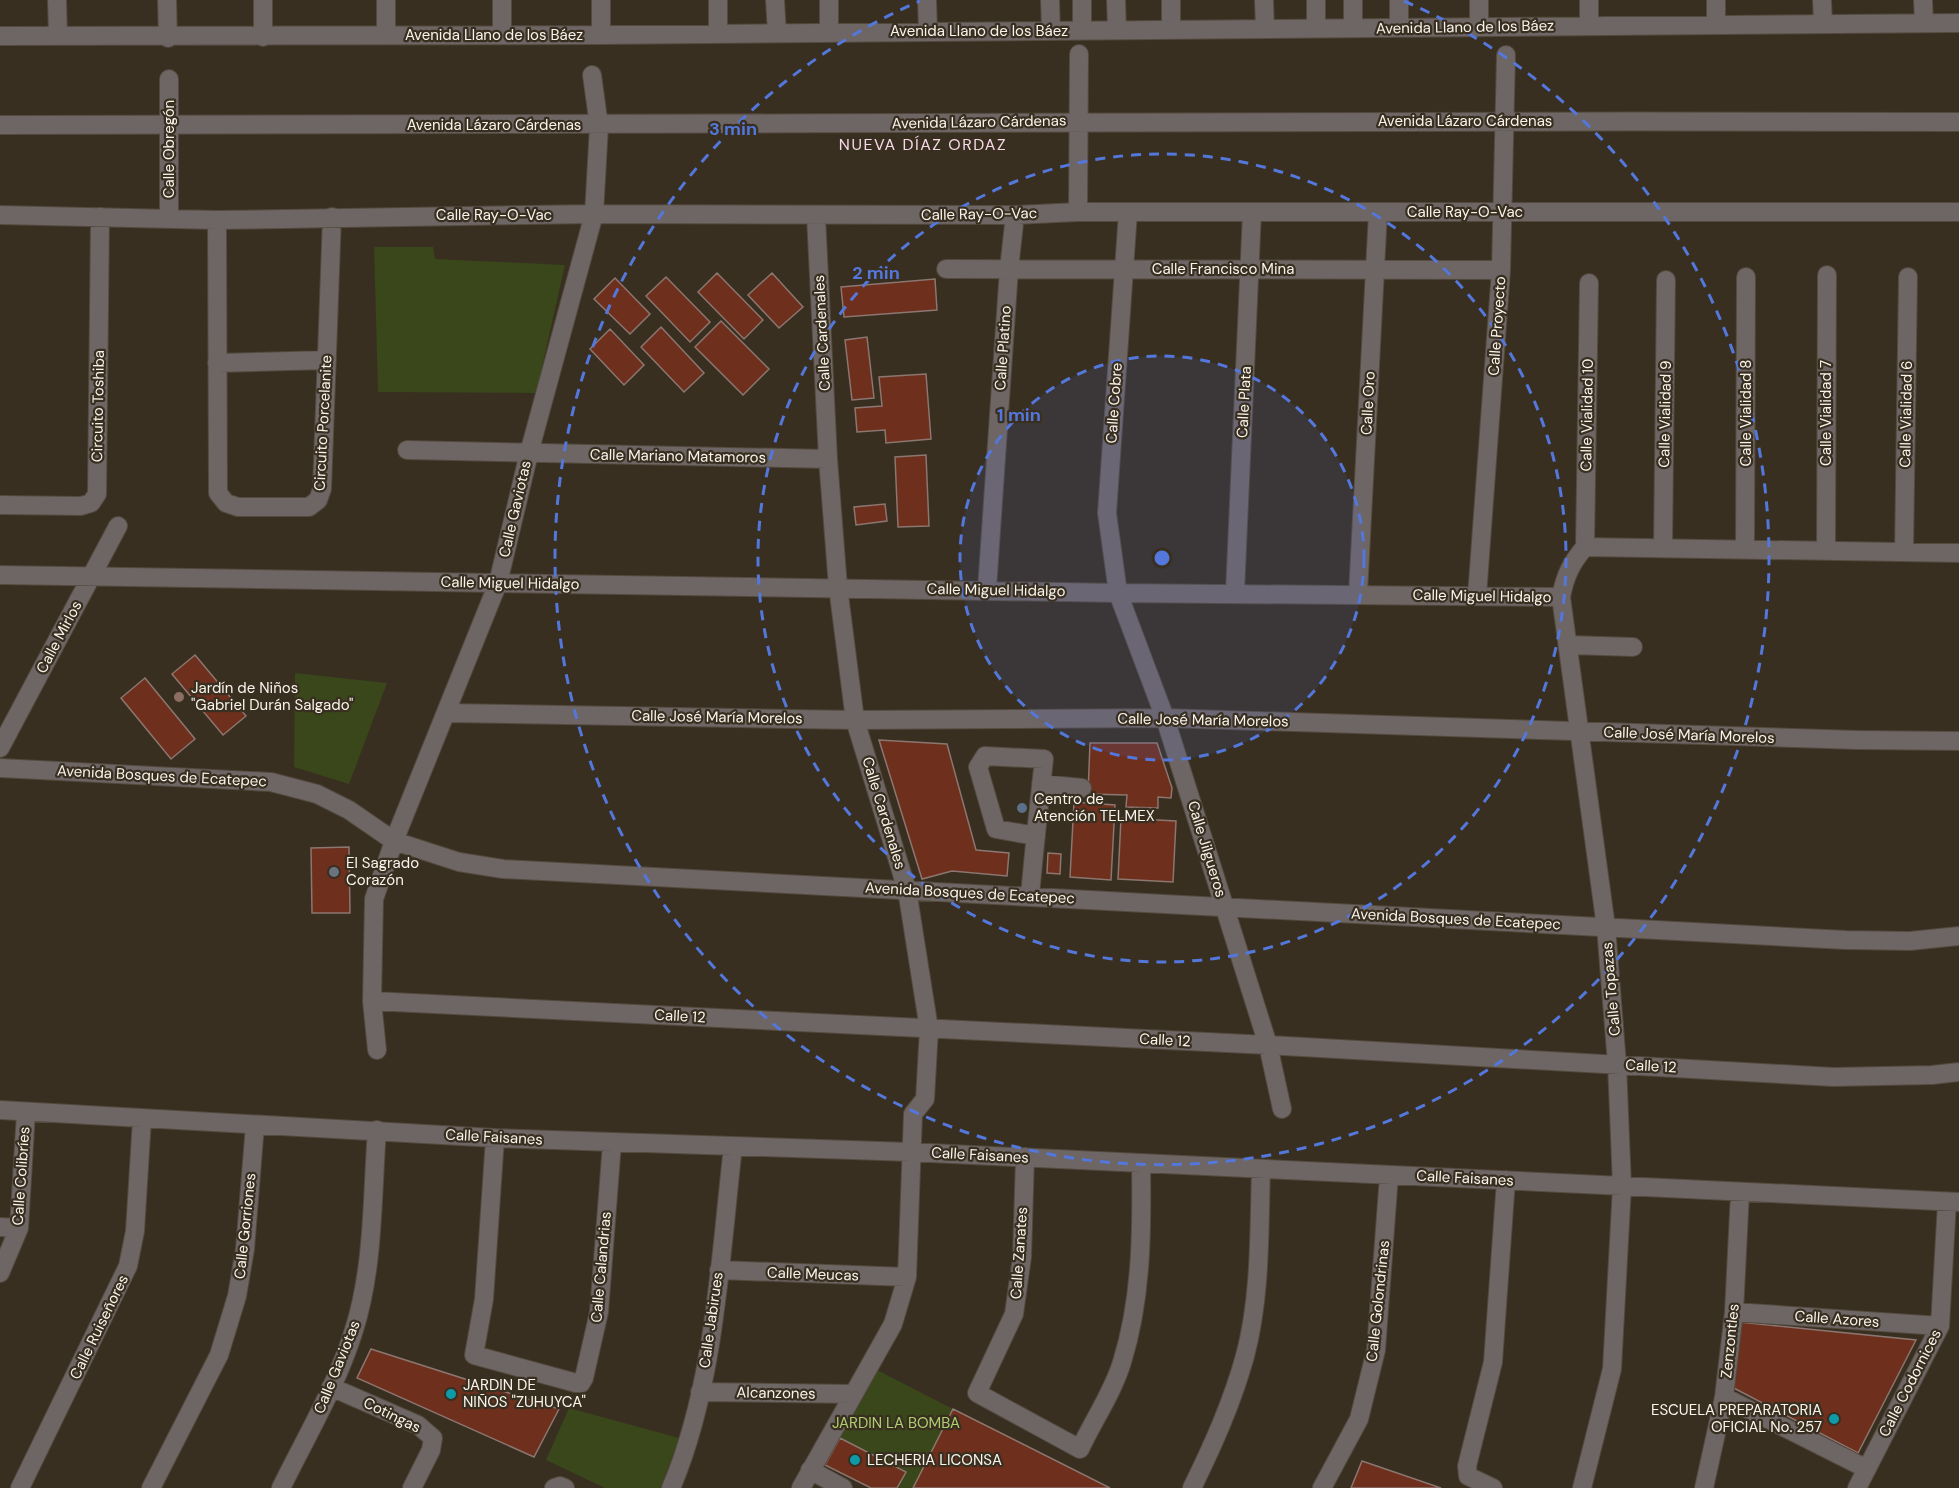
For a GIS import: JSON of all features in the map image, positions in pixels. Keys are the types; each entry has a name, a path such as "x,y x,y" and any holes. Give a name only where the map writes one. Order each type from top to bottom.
{"street":[{"path":"57,0 58,35"},
{"path":"167,0 168,38"},
{"path":"263,0 263,37"},
{"path":"386,0 386,35"},
{"path":"502,0 502,35"},
{"path":"601,0 601,35"},
{"path":"718,0 718,33"},
{"path":"775,0 777,33"},
{"path":"829,0 829,32"},
{"path":"927,0 928,32"},
{"path":"1050,0 1051,30"},
{"path":"1082,0 1082,31"},
{"path":"1116,0 1117,30"},
{"path":"1171,0 1171,29"},
{"path":"1264,0 1265,29"},
{"path":"1316,0 1316,28"},
{"path":"1353,0 1353,28"},
{"path":"1399,0 1399,28"},
{"path":"1479,0 1479,27"},
{"path":"1589,0 1589,26"},
{"path":"1716,0 1716,25"},
{"path":"1822,0 1823,24"},
{"path":"1923,0 1924,23"},
{"name":"Avenida Llano de los Báez","path":"0,36 168,38 1959,23"},
{"path":"1078,212 1079,54"},
{"name":"Calle Proyecto","path":"1477,596 1501,270 1506,55"},
{"name":"Calle Gaviotas","path":"377,1050 372,1001 374,899 394,841 498,583 529,453 594,214 599,126 592,75"},
{"name":"Calle Obregón","path":"169,79 169,219"},
{"name":"Avenida Lázaro Cárdenas","path":"0,125 599,126 1078,121 1959,122"},
{"name":"Calle Ray-O-Vac","path":"0,215 217,220 594,214 816,216 1015,215 1078,212 1959,212"},
{"name":"Calle Cobre","path":"1118,593 1107,513 1128,212"},
{"name":"Calle Plata","path":"1235,592 1252,212"},
{"name":"Calle Oro","path":"1358,594 1378,212"},
{"name":"Calle Platino","path":"987,589 1009,269 1015,215"},
{"name":"Circuito Toshiba","path":"0,505 81,506 90,503 97,494 100,216"},
{"name":"Calle Cardenales","path":"801,1488 893,1324 907,1277 913,1114 925,1099 929,1029 907,890 855,720 838,587 828,459 816,216"},
{"name":"Circuito Porcelanite","path":"217,220 218,493 226,503 238,507 309,507 318,500 322,489 332,217"},
{"name":"Calle Francisco Mina","path":"946,269 1501,270"},
{"name":"Calle Vialidad 7","path":"1826,551 1827,275"},
{"name":"Calle Vialidad 8","path":"1745,550 1746,277"},
{"name":"Calle Vialidad 6","path":"1904,552 1908,277"},
{"name":"Calle Vialidad 9","path":"1663,548 1666,280"},
{"name":"Calle Vialidad 10","path":"1585,547 1589,283"},
{"path":"217,363 327,360"},
{"name":"Calle Mariano Matamoros","path":"407,450 828,459"},
{"name":"Calle Mirlos","path":"0,748 118,526"},
{"path":"1585,547 1959,553"},
{"name":"Calle Miguel Hidalgo","path":"0,575 987,589 1118,593 1235,592 1561,597 1564,580 1571,564 1585,547"},
{"name":"Calle Jilgueros","path":"1118,593 1166,718 1268,1045 1282,1109"},
{"name":"Calle Topazas","path":"1561,597 1606,927 1617,1064 1622,1186 1612,1370 1582,1488"},
{"path":"1569,645 1634,647"},
{"name":"Calle José María Morelos","path":"447,713 855,720 1166,718 1580,732 1959,741"},
{"path":"1030,896 1044,759 985,756 978,767 996,829 1036,836"},
{"name":"Avenida Bosques de Ecatepec","path":"0,768 271,782 317,794 349,810 394,841 459,862 503,869 1846,940 1910,941 1959,936"},
{"path":"1041,784 1082,788"},
{"name":"Calle 12","path":"372,1001 1268,1045 1833,1077 1932,1075 1959,1072"},
{"name":"Calle Faisanes","path":"0,1110 495,1138 1025,1157 1953,1202"},
{"name":"Calle Colibríes","path":"0,1273 19,1228 26,1112"},
{"name":"Calle Ruiseñores","path":"20,1488 128,1266 135,1231 142,1119"},
{"name":"Calle Gorriones","path":"151,1488 219,1355 237,1296 246,1249 255,1125"},
{"name":"Calle Gaviotas","path":"281,1488 332,1387 354,1331 365,1285 377,1130"},
{"name":"Calle Calandrias","path":"495,1138 484,1299 474,1355 576,1383 581,1383 585,1378 599,1312 612,1143"},
{"name":"Calle Jabirues","path":"671,1488 700,1392 719,1270 733,1147"},
{"name":"Calle Zanates","path":"1025,1157 1022,1257 1014,1314 977,1393 1080,1449 1122,1364 1137,1293 1142,1221 1142,1163"},
{"path":"1192,1488 1221,1428 1245,1354 1257,1273 1261,1169"},
{"name":"Calle Golondrinas","path":"1322,1488 1359,1419 1376,1350 1389,1175"},
{"path":"1493,1488 1468,1476 1467,1466 1493,1362 1506,1180"},
{"name":"Zenzontles","path":"1704,1488 1724,1397 1734,1312 1740,1192"},
{"name":"Calle Codornices","path":"1857,1488 1940,1326 1953,1202"},
{"path":"0,1227 19,1228"},
{"name":"Calle Meucas","path":"719,1270 907,1277"},
{"name":"Calle Azores","path":"1734,1312 1940,1326"},
{"name":"Cotingas","path":"332,1387 418,1425 433,1438 431,1450 412,1488"},
{"name":"Alcanzones","path":"700,1392 852,1394"},
{"path":"1724,1397 1867,1468"},
{"path":"810,1470 843,1488"},
{"path":"554,1488 560,1486 565,1488"}],"green space":[{"path":"374,247 433,247 435,259 565,265 536,393 378,392"},
{"path":"295,673 387,683 349,784 294,767"},
{"name":"JARDIN LA BOMBA","path":"875,1369 953,1409 913,1488 897,1488 905,1472 840,1438"},
{"path":"569,1408 679,1438 661,1488 605,1488 546,1460"}],"building":[{"path":"717,273 763,320 744,339 698,292"},
{"path":"772,273 803,307 779,328 748,295"},
{"path":"666,277 710,322 690,342 646,296"},
{"path":"615,278 650,314 630,334 594,299"},
{"path":"935,279 937,310 844,317 841,287"},
{"path":"721,321 769,369 743,395 695,347"},
{"path":"661,327 704,373 684,392 641,347"},
{"path":"610,329 644,365 624,385 590,349"},
{"path":"867,337 874,398 852,400 845,340"},
{"path":"926,374 931,439 886,443 885,430 857,432 855,408 882,406 879,377"},
{"path":"926,455 929,526 898,527 895,457"},
{"path":"885,504 887,521 856,525 854,507"},
{"path":"195,655 246,716 223,735 172,674"},
{"path":"145,678 195,739 171,759 121,698"},
{"path":"879,740 947,744 976,850 1009,853 1007,876 952,871 922,879"},
{"path":"1090,743 1157,743 1172,788 1171,798 1158,797 1158,808 1126,807 1127,795 1088,794"},
{"path":"1074,802 1115,805 1111,880 1070,877"},
{"path":"1121,818 1176,821 1173,882 1118,879"},
{"path":"349,847 350,913 312,913 311,848"},
{"path":"1048,853 1061,854 1060,874 1047,873"},
{"name":"ESCUELA PREPARATORIA OFICIAL No. 257","path":"1739,1322 1916,1340 1858,1453 1728,1385"},
{"name":"JARDIN DE NIÑOS \"ZUHUYCA\"","path":"371,1349 559,1409 534,1457 357,1378"},
{"path":"953,1409 1110,1488 913,1488"},
{"name":"LECHERIA LICONSA","path":"840,1438 906,1472 897,1488 871,1488 825,1465"},
{"path":"1362,1461 1441,1488 1351,1488"}],"place":[{"name":"Jardín de Niños \"Gabriel Durán Salgado\"","path":"179,697"},
{"name":"Centro de Atención TELMEX","path":"1022,808"},
{"name":"El Sagrado Corazón","path":"334,872"},
{"name":"JARDIN DE NIÑOS \"ZUHUYCA\"","path":"451,1394"},
{"name":"ESCUELA PREPARATORIA OFICIAL No. 257","path":"1834,1419"},
{"name":"LECHERIA LICONSA","path":"855,1460"}],"district":[{"name":"NUEVA DÍAZ ORDAZ","path":"923,144"}]}
